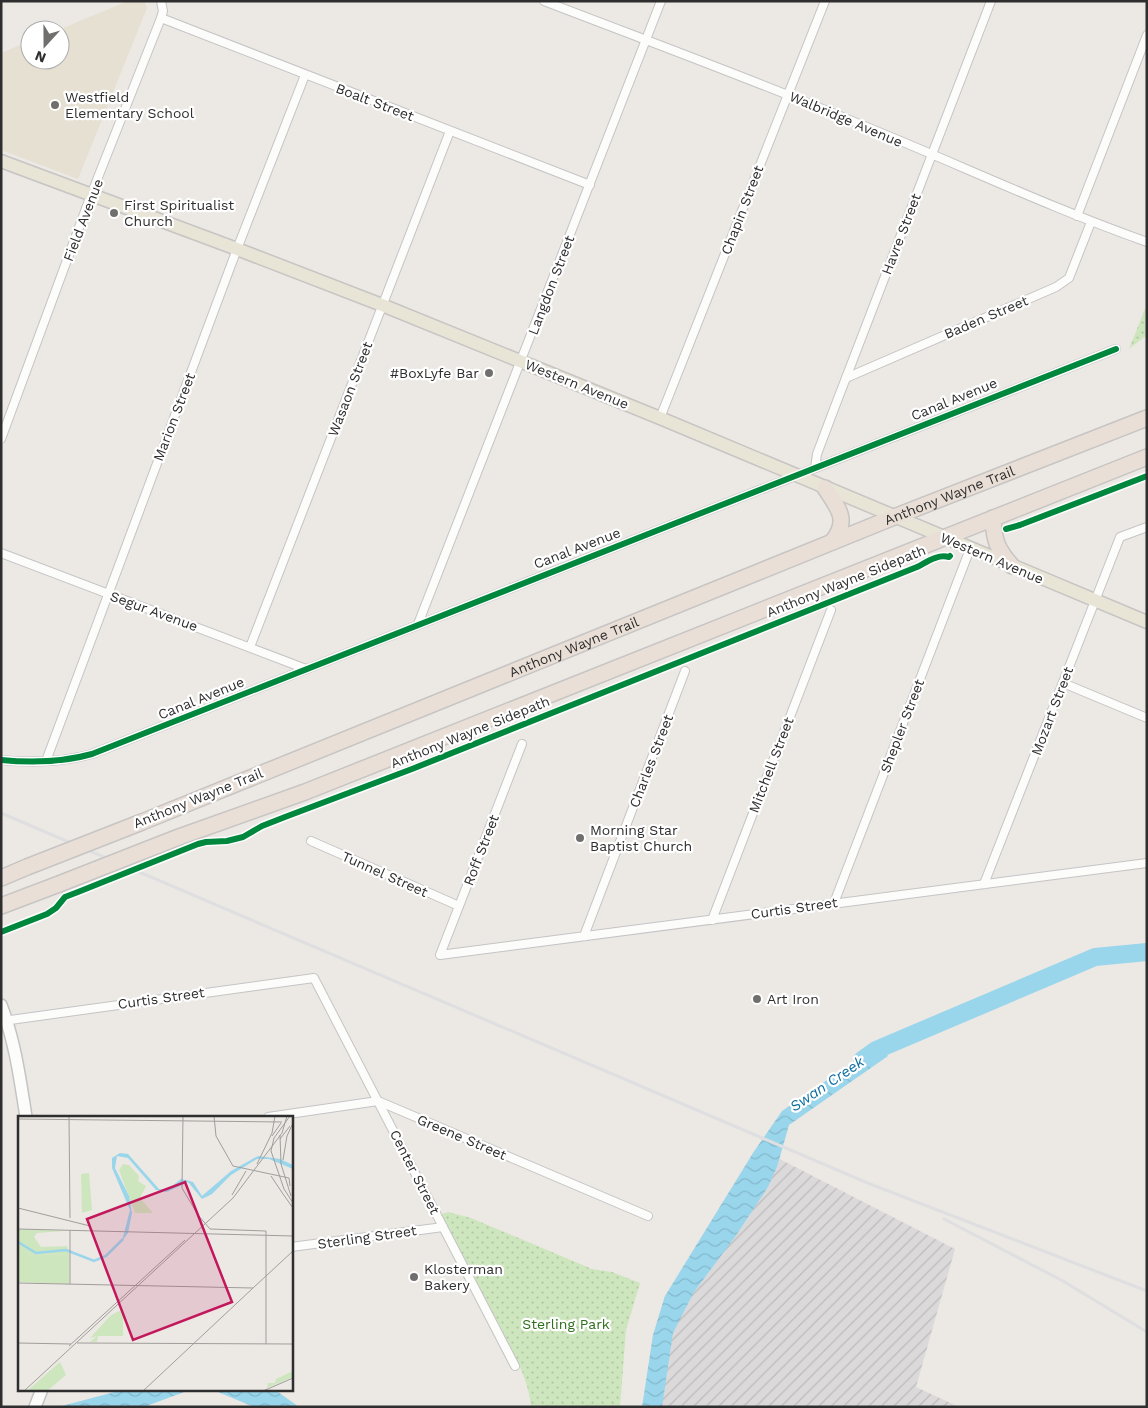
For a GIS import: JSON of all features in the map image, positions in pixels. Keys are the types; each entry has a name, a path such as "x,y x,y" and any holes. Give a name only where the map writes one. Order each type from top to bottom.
{"highway":[{"name":"Anthony Wayne Trail","path":"1,878 894,517 1147,418"},
{"name":"Anthony Wayne Trail","path":"1,906 178,837 305,792 1147,457"},
{"path":"825,488 836,505 843,522 839,533 832,542"},
{"path":"993,518 993,531 999,552 1012,566"}],"main road":[{"name":"Western Avenue","path":"1,161 382,305 660,418 1147,622"}],"street":[{"name":"Field Avenue","path":"1,439 92,195 161,18 163,11 161,1"},
{"name":"Walbridge Avenue","path":"544,1 787,94 1077,216 1147,242"},
{"name":"Langdon Street","path":"418,624 661,1"},
{"name":"Chapin Street","path":"660,418 825,1"},
{"name":"Havre Street","path":"815,468 817,454 991,1"},
{"name":"Boalt Street","path":"161,18 590,185"},
{"path":"1077,216 1147,35"},
{"name":"Marion Street","path":"46,761 237,249 305,75"},
{"name":"Wasaon Street","path":"250,647 450,131"},
{"name":"Baden Street","path":"846,378 1056,287 1069,278 1092,222"},
{"name":"Canal Avenue","path":"1,760 46,761 78,758 92,754 1116,349"},
{"name":"Mozart Street","path":"984,884 1120,537 1146,527"},
{"name":"Shepler Street","path":"834,903 970,549"},
{"name":"Segur Avenue","path":"1,553 306,669"},
{"name":"Mitchell Street","path":"712,920 831,610"},
{"name":"Charles Street","path":"584,936 685,671"},
{"path":"1063,683 1147,718"},
{"name":"Roff Street","path":"440,955 522,744"},
{"name":"Tunnel Street","path":"311,842 459,906"},
{"name":"Curtis Street","path":"440,955 1147,863"},
{"name":"Curtis Street","path":"4,1020 314,978"},
{"name":"Center Street","path":"314,978 515,1366"},
{"path":"1,1006 18,1067 26,1116"},
{"path":"275,1116 378,1101"},
{"name":"Greene Street","path":"378,1101 648,1216"},
{"name":"Sterling Street","path":"292,1247 443,1227"}],"shaded area":[{"name":"Westfield Elementary School","path":"128,1 144,1 147,8 78,179 1,150 1,53 20,45 20,70 70,70 70,25"},
{"path":"768,1153 955,1249 916,1387 959,1407 643,1407 653,1335 665,1296"}],"green space":[{"path":"1147,304 1147,335 1129,349"},
{"name":"Sterling Park","path":"448,1212 471,1218 592,1269 612,1272 640,1283 626,1330 620,1407 531,1407 528,1388 518,1361 439,1215"}],"water":[{"path":"878,1045 888,1056 789,1125 777,1167 768,1187 735,1237 694,1292 673,1333 662,1407 642,1407 653,1335 665,1296 753,1153 782,1111"},
{"path":"122,1390 275,1390 299,1407 254,1407 218,1392 184,1392 144,1407 58,1407"}],"waterway":[{"name":"Swan Creek","path":"862,1060 876,1050 1095,957 1147,952"}],"railway":[{"path":"1,813 870,1184 1147,1291"},
{"path":"944,1219 1063,1281 1147,1332"}],"cycle path":[{"path":"1,760 47,761 70,759 92,754 1116,349"},
{"path":"1006,529 1147,476"},
{"name":"Anthony Wayne Sidepath","path":"1,932 47,914 56,908 65,897 198,844 243,837 262,826 412,769 917,567 932,559 950,556"}],"place":[{"name":"Westfield Elementary School","path":"55,105"},
{"name":"First Spiritualist Church","path":"114,213"},
{"name":"#BoxLyfe Bar","path":"489,373"},
{"name":"Morning Star Baptist Church","path":"580,838"},
{"name":"Art Iron","path":"757,999"},
{"name":"Klosterman Bakery","path":"414,1277"}]}
